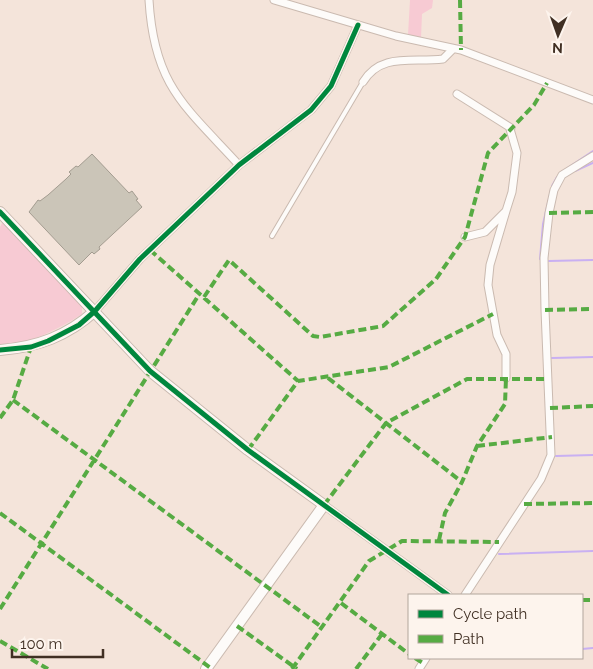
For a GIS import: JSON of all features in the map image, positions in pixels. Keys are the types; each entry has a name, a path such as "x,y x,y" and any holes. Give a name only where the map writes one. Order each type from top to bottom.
{"street":[{"path":"149,0 151,32 163,72 178,98 239,165"},
{"path":"274,0 358,25 452,48 593,100"},
{"path":"0,350 31,347 48,341 79,325 95,311 140,259 239,165 311,110 331,86 358,25"},
{"path":"364,82 370,71 381,64 392,61 443,58 452,48"},
{"path":"457,94 511,128 517,152 512,192 490,265 488,285 498,335 506,354 506,378"},
{"path":"466,594 541,479 551,455 544,310 544,258 549,213 554,190 562,175 593,156"},
{"path":"465,237 486,232 506,211"},
{"path":"0,212 150,371 248,450 447,594"},
{"path":"206,669 324,505"}],"lane":[{"path":"272,236 364,82"}],"shaded area":[{"path":"410,0 433,0 432,8 422,14 421,38 408,35"},
{"path":"3,221 82,304 82,314 42,335 22,343 0,347 0,227"}],"building":[{"path":"92,154 129,193 132,191 142,207 99,247 100,249 94,254 92,252 79,265 29,212 38,200 40,201 48,195 71,174 69,172 76,166 78,167"}],"waterway":[{"path":"560,173 593,151"},
{"path":"575,171 593,163"},
{"path":"552,186 557,177"},
{"path":"540,259 543,224 551,190"},
{"path":"549,261 593,260"},
{"path":"552,358 593,357"},
{"path":"556,456 593,455"},
{"path":"499,554 593,551"},
{"path":"583,649 593,648"}],"marked path":[{"path":"460,0 461,50"},
{"path":"204,297 229,260 313,336 320,337 383,326 436,279 465,237 488,153 534,105 547,83"},
{"path":"549,213 593,212"},
{"path":"150,250 298,381"},
{"path":"0,609 200,293"},
{"path":"545,310 593,309"},
{"path":"248,450 298,381 389,367 493,314"},
{"path":"0,418 13,400 31,347"},
{"path":"328,378 462,482"},
{"path":"439,540 445,513 462,482 477,446 505,404 506,378"},
{"path":"324,505 386,423 467,379 548,379"},
{"path":"13,400 323,628"},
{"path":"550,408 593,406"},
{"path":"477,446 552,437"},
{"path":"524,504 593,503"},
{"path":"0,513 212,669"},
{"path":"292,669 369,561 402,541 499,542"},
{"path":"583,600 593,600"},
{"path":"341,603 408,653"},
{"path":"237,626 297,669"},
{"path":"356,669 382,634"},
{"path":"0,641 48,669"},
{"path":"417,659 423,663"}],"cycle path":[{"path":"0,350 31,347 48,341 79,325 95,311 140,259 239,165 311,110 331,86 358,25"},
{"path":"0,212 150,371 248,450 447,594"}]}
